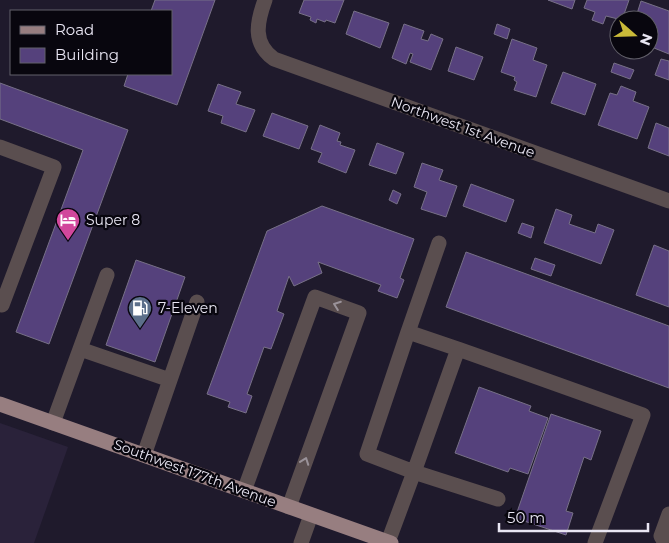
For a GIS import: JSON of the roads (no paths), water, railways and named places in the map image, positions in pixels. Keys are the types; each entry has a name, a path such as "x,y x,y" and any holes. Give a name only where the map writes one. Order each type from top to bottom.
{"main road":[{"name":"Southwest 177th Avenue","path":"0,404 390,543"}],"street":[{"name":"Northwest 1st Avenue","path":"265,0 258,26 261,47 267,54 283,63 669,201"},
{"path":"0,147 54,167 1,307"},
{"path":"439,243 367,454 498,500"},
{"path":"53,423 107,275"},
{"path":"244,491 315,297 359,313 289,507"},
{"path":"144,455 197,302"},
{"path":"408,332 642,415 595,543"},
{"path":"390,543 458,349"},
{"path":"80,350 170,380"},
{"path":"665,543 661,536 669,514"},
{"path":"301,543 311,515"}],"place":[{"name":"Super 8","path":"68,241"},
{"name":"7-Eleven","path":"140,329"}]}
